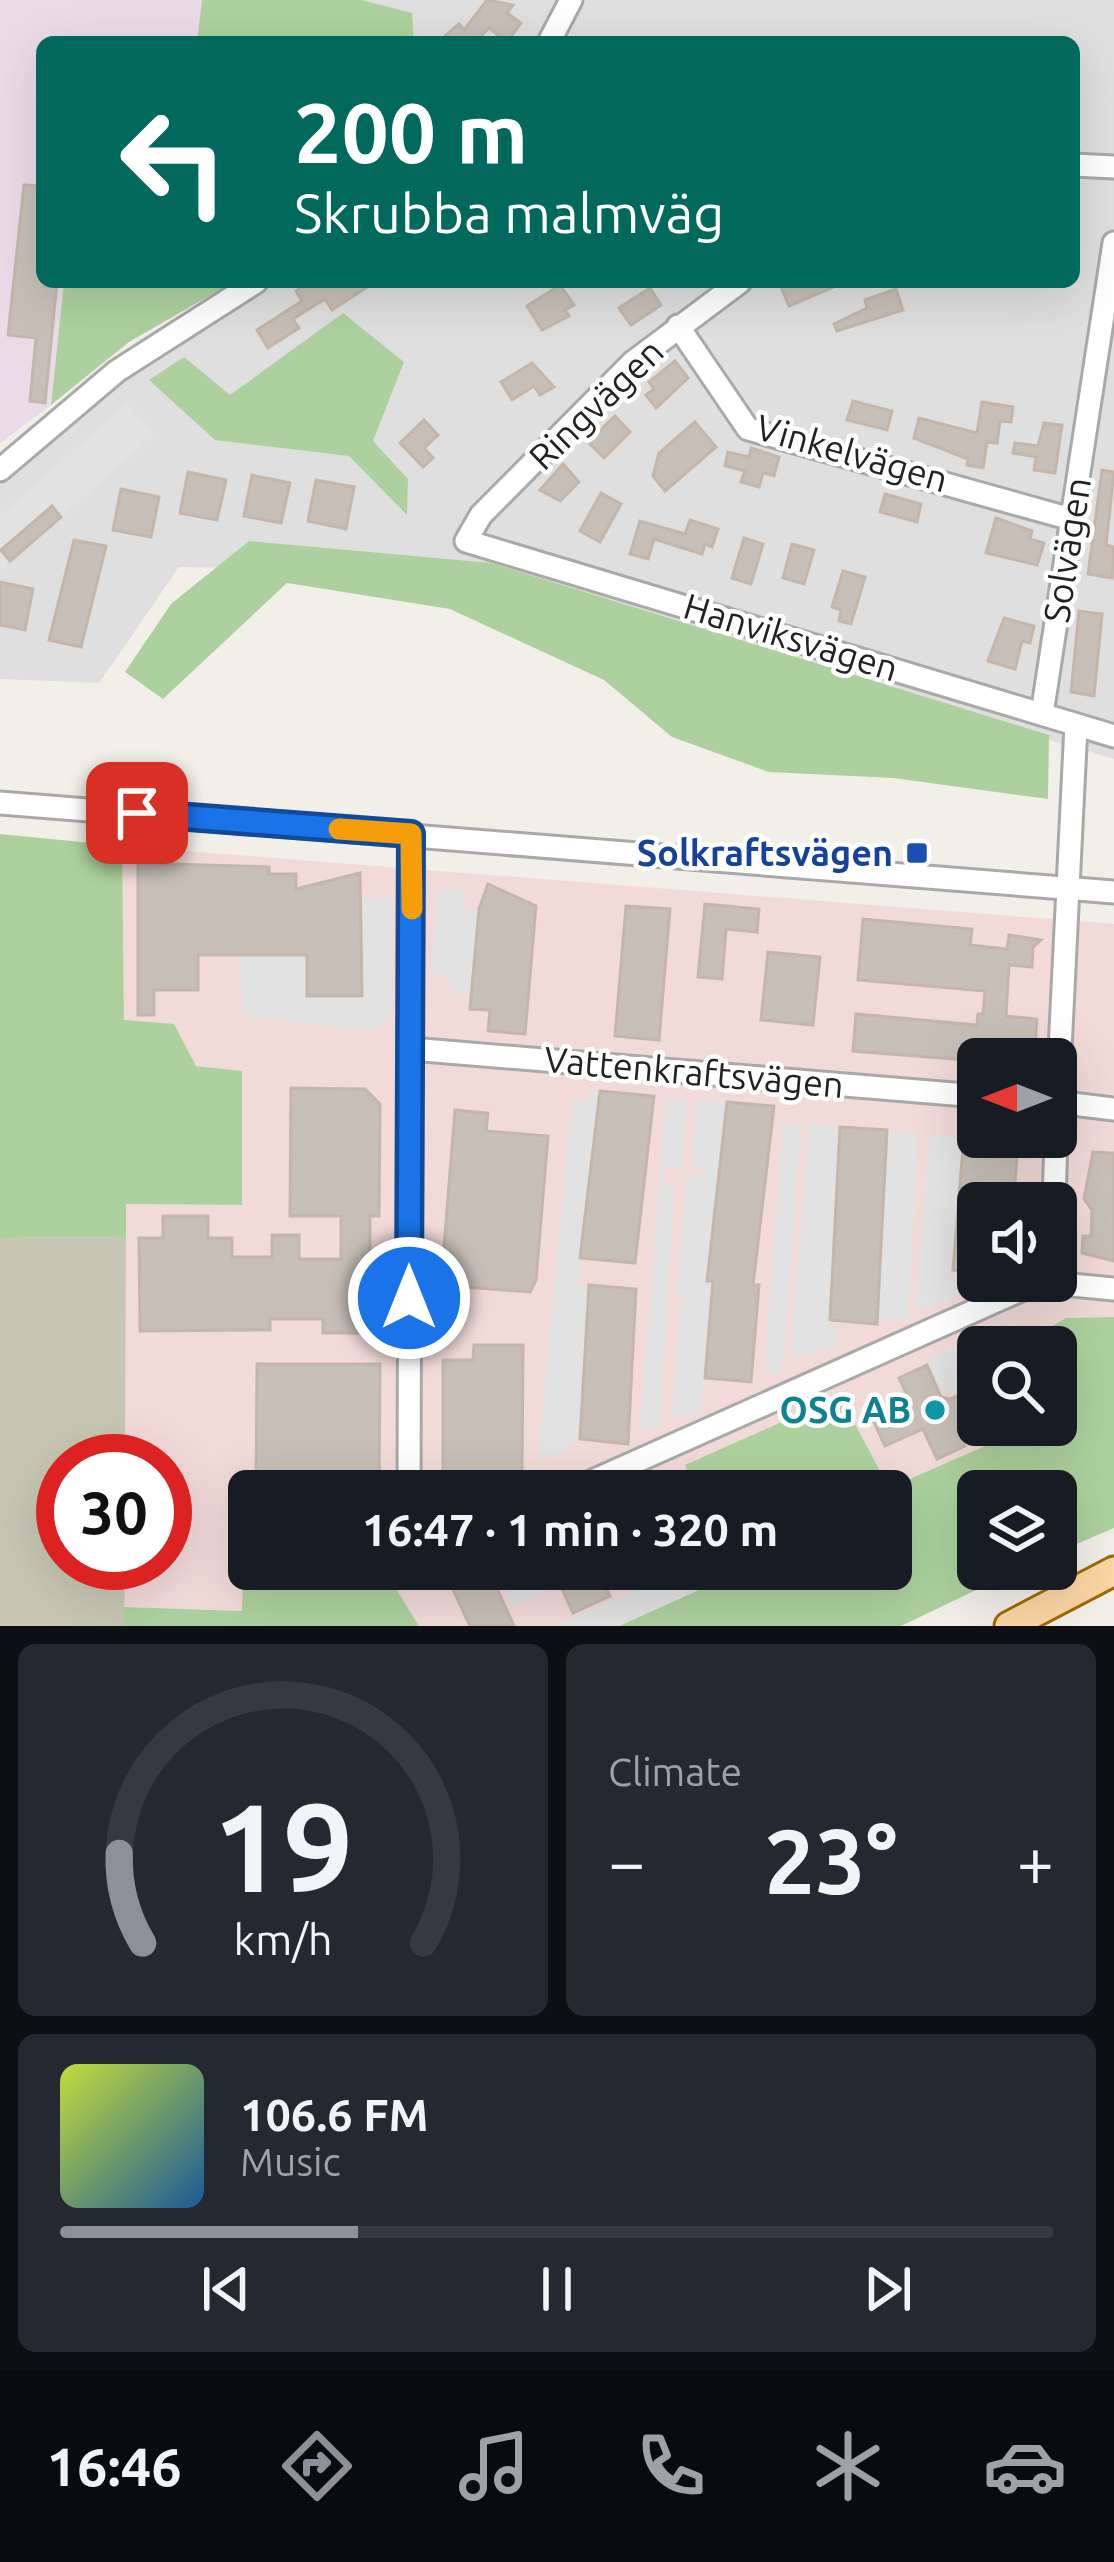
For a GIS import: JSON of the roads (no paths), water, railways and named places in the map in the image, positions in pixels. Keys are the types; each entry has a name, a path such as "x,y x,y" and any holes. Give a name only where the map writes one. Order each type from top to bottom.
{"main road":[{"path":"1009,1626 1114,1571"}],"street":[{"path":"553,36 571,0"},
{"path":"1080,165 1114,167"},
{"name":"Solvägen","path":"1042,714 1114,243"},
{"path":"0,470 116,371 247,288"},
{"name":"Ringvägen","path":"466,541 481,515 627,367 732,288"},
{"name":"Vinkelvägen","path":"678,326 748,429 1071,519"},
{"name":"Hanviksvägen","path":"466,541 1114,736"},
{"path":"1060,1038 1076,725"},
{"path":"0,802 1114,892"},
{"path":"409,1470 411,834"},
{"name":"Vattenkraftsvägen","path":"411,1049 957,1094"},
{"path":"1077,1105 1114,1109"},
{"path":"1077,1285 1114,1289"},
{"path":"617,1470 994,1302"}],"place":[{"name":"Solkraftsvägen","path":"917,853"},
{"name":"OSG AB","path":"935,1410"}]}
